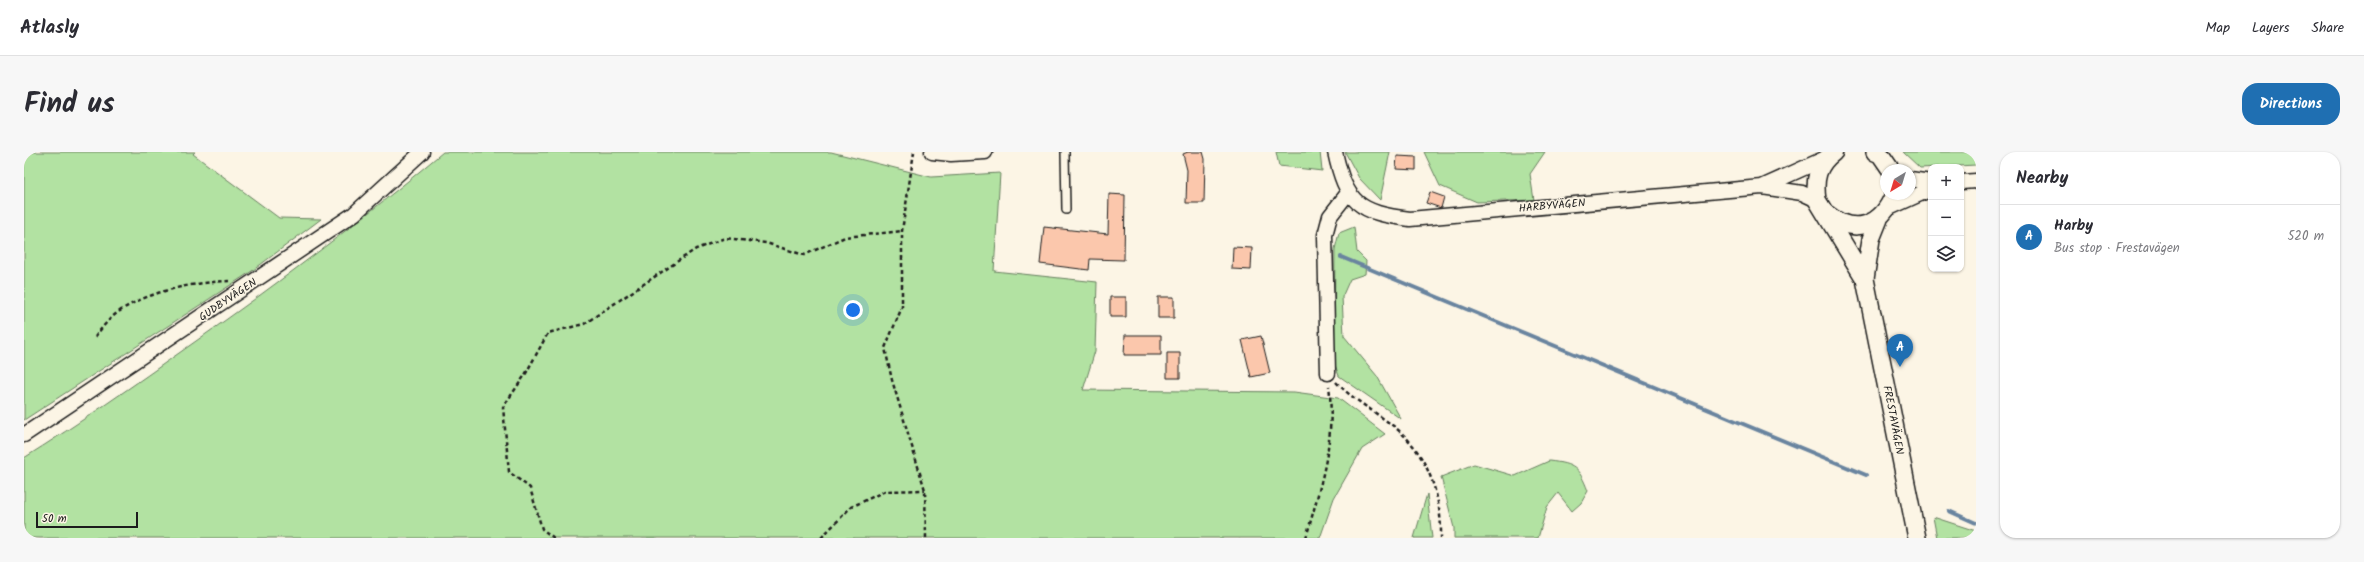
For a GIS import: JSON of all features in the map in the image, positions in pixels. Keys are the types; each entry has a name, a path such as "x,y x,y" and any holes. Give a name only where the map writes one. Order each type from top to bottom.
{"street":[{"name":"GUDBYVÄGEN","path":"24,436 354,214 422,152"},
{"path":"932,152 951,154 984,152"},
{"name":"HARBYVÄGEN","path":"1335,152 1339,172 1348,194 1358,204 1386,216 1410,219 1762,187 1802,194 1821,206"},
{"path":"1830,155 1818,171 1815,185 1821,206 1836,222 1851,226 1865,225 1887,207 1928,190"},
{"name":"HARBYVÄGEN","path":"1762,187 1830,155"},
{"path":"1916,180 1928,182"},
{"path":"1964,182 1976,181"},
{"path":"1328,373 1325,235 1330,216 1348,194"},
{"name":"FRESTAVÄGEN","path":"1821,206 1865,279"},
{"name":"FRESTAVÄGEN","path":"1887,207 1871,238 1865,279 1917,538"}],"lane":[{"path":"1065,152 1066,210"}],"path":[{"path":"914,152 902,231 902,306 885,348 892,380 925,490 926,538"},
{"path":"554,538 542,529 530,488 509,472 503,407 525,375 548,333 584,324 696,249 725,238 766,243 804,255 845,237 902,231"},
{"path":"95,336 111,318 130,304 164,292 207,282 229,281 240,291"},
{"path":"1306,538 1327,461 1332,429 1328,373"},
{"path":"1328,373 1340,386 1394,426 1411,441 1428,470 1442,517 1441,538"},
{"path":"821,538 850,507 885,491 925,490"}],"green space":[{"path":"24,152 195,152 193,154 279,218 321,219 252,271 24,420"},
{"path":"443,152 831,152 931,177 1000,173 994,271 1097,282 1095,351 1083,390 1294,392 1338,398 1385,434 1362,449 1334,498 1320,538 24,538 24,458 107,404 254,300 350,228"},
{"path":"1276,152 1320,152 1322,171 1279,166"},
{"path":"1345,152 1390,152 1380,200 1359,178"},
{"path":"1424,152 1545,152 1530,174 1534,200 1477,202 1440,186"},
{"path":"1903,152 1976,152 1976,165 1928,164 1928,168 1920,168"},
{"path":"1354,227 1357,252 1366,261 1365,274 1350,279 1342,297 1344,336 1377,376 1401,419 1339,376 1334,362 1335,249 1339,233"},
{"path":"1549,461 1570,465 1578,472 1585,483 1588,491 1581,503 1572,511 1558,493 1547,507 1538,538 1454,538 1454,528 1441,477 1474,464 1515,476"},
{"path":"1427,494 1432,538 1414,538"},
{"path":"1933,517 1976,531 1976,538 1937,538"}],"building":[{"path":"1188,152 1203,152 1205,159 1204,203 1186,203 1187,170 1183,154"},
{"path":"1397,156 1416,157 1416,170 1396,169"},
{"path":"1430,192 1444,197 1441,208 1426,203"},
{"path":"1109,194 1125,195 1124,260 1090,259 1089,270 1040,264 1044,227 1108,234"},
{"path":"1233,247 1252,248 1251,270 1232,269"},
{"path":"1110,297 1126,297 1126,317 1110,317"},
{"path":"1158,297 1174,297 1174,318 1158,318"},
{"path":"1125,335 1161,335 1161,355 1124,355"},
{"path":"1261,336 1270,373 1251,377 1242,340"},
{"path":"1167,353 1180,353 1180,378 1167,378"}],"waterway":[{"path":"1341,257 1866,475"},
{"path":"1949,511 1976,523"}],"place":[{"name":"Harby","path":"1900,367"}]}
